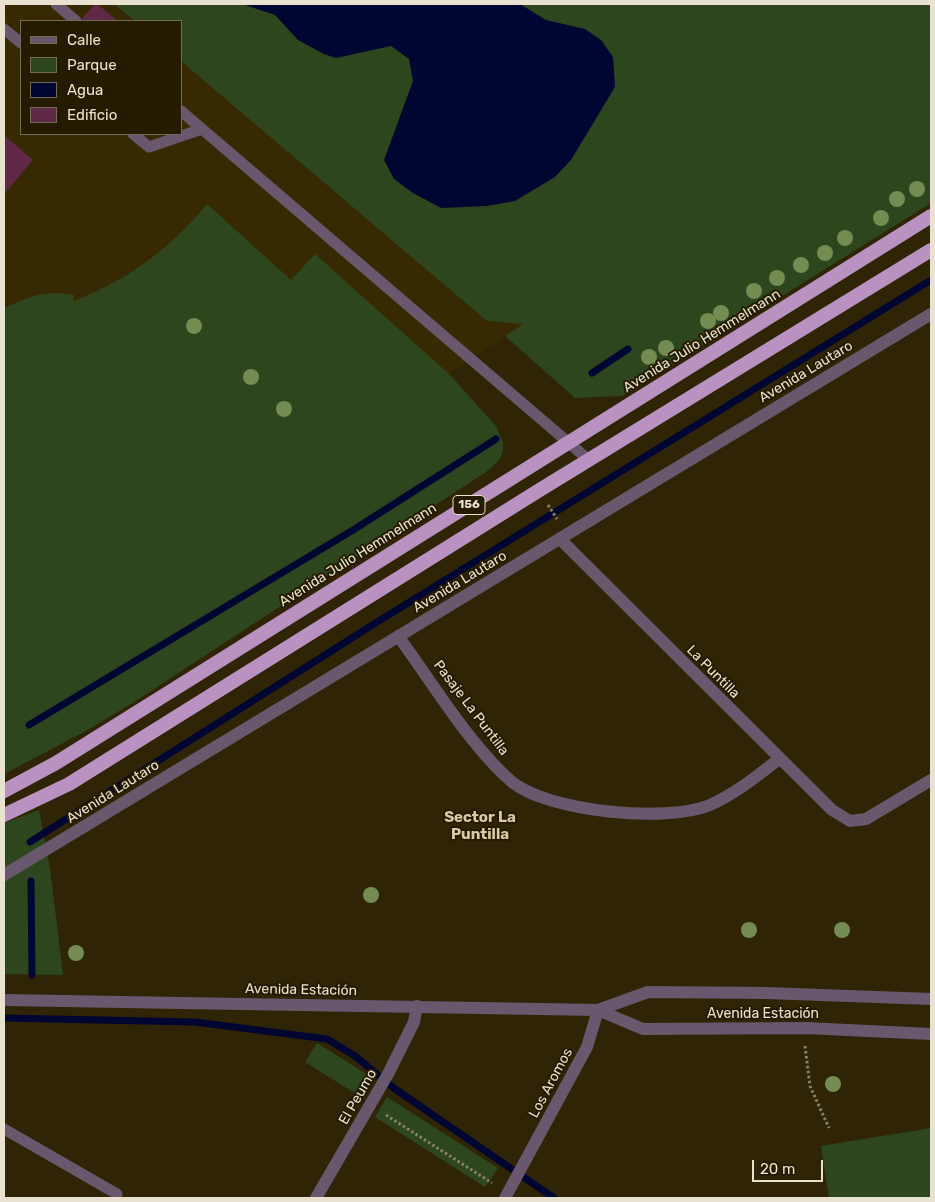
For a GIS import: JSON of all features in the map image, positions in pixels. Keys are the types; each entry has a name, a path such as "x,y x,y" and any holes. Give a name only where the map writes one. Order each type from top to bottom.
{"highway":[{"name":"Avenida Julio Hemmelmann","path":"4,790 56,763 931,216"},
{"name":"156","path":"4,815 69,784 538,491 590,461 931,250"}],"street":[{"name":"Avenida Lautaro","path":"4,875 931,314"},
{"name":"La Puntilla","path":"560,539 832,810 850,821 866,819 931,780"},
{"name":"Pasaje La Puntilla","path":"398,636 488,760 514,784 542,798 575,807 658,814 709,806 744,786 779,759"},
{"name":"Avenida Estación","path":"4,1000 598,1010 648,992 767,993 931,999"},
{"name":"El Peumo","path":"316,1198 388,1074 414,1022 417,1006"},
{"name":"Avenida Estación","path":"598,1010 643,1029 805,1028 931,1034"},
{"name":"Los Aromos","path":"509,1192 587,1047 598,1010"}],"lane":[{"path":"56,4 75,20"},
{"path":"4,29 20,42"},
{"path":"182,112 590,461"},
{"path":"134,135 149,147 202,129"},
{"path":"4,1129 117,1194"}],"path":[{"path":"548,505 559,521"},
{"path":"805,1028 805,1058 810,1086 829,1128"},
{"path":"370,1105 509,1192"}],"shaded area":[{"path":"4,4 931,4 523,324 145,578 4,660"}],"green space":[{"path":"114,4 931,4 931,203 622,396 575,398 505,336 523,324 487,321 182,62 182,20 134,20"},
{"path":"207,204 291,280 315,254 449,374 496,426 503,442 500,459 486,472 131,704 84,732 4,774 4,308 38,295 54,293 74,295 74,301 94,293 147,262 178,235"},
{"path":"39,810 50,868 63,975 4,974 4,823"},
{"path":"317,1043 373,1078 361,1097 305,1062"},
{"path":"387,1097 498,1168 485,1187 375,1117"},
{"path":"931,1128 931,1198 829,1198 821,1146"}],"water":[{"path":"242,4 520,4 546,20 585,29 601,40 613,57 615,87 571,160 555,177 515,201 487,206 441,208 413,193 394,179 384,160 413,81 409,59 391,46 336,58 324,54 298,40 275,15"}],"building":[{"path":"97,4 117,20 81,20"},
{"path":"4,135 33,160 4,194"}],"waterway":[{"path":"30,842 374,624 931,280"},
{"path":"592,373 628,349"},
{"path":"29,725 353,530 496,439"},
{"path":"31,881 32,975"},
{"path":"4,1018 195,1022 327,1039 355,1056 395,1089 554,1198"}],"district":[{"name":"Sector La Puntilla","path":"480,826"}]}
